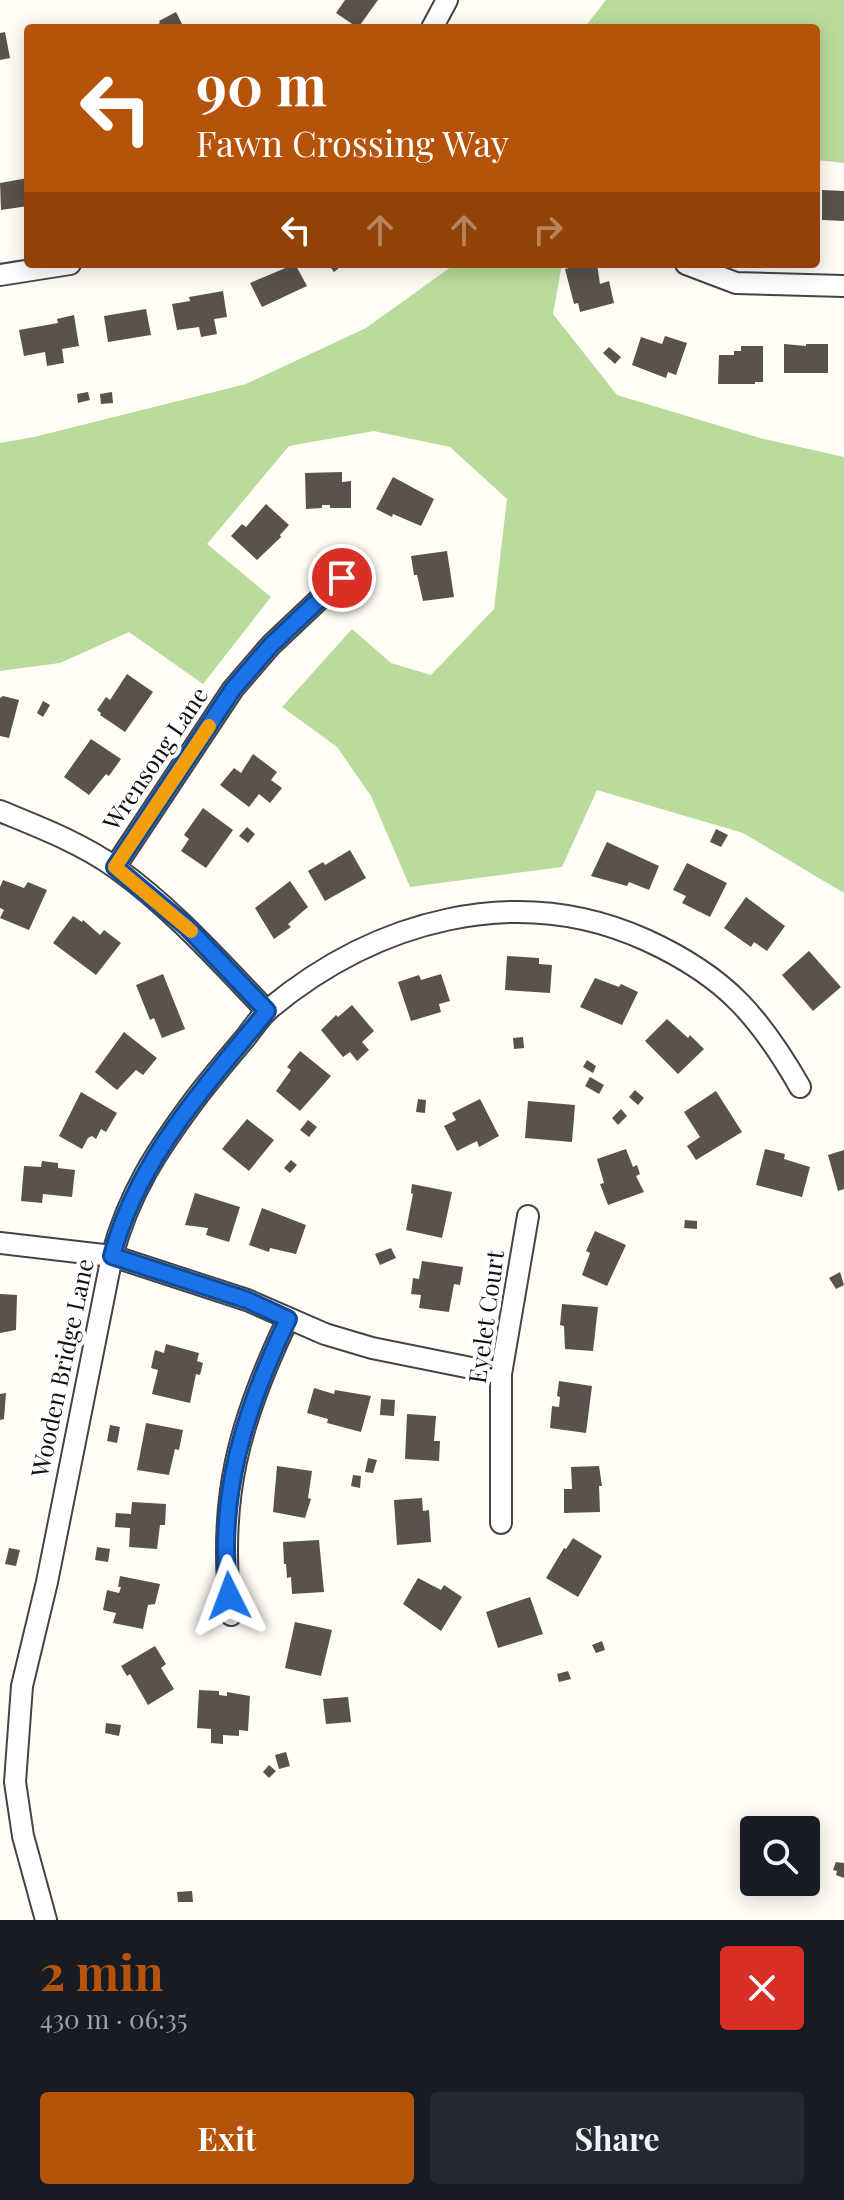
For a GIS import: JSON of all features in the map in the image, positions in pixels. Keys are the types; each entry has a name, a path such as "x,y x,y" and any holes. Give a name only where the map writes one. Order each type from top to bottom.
{"street":[{"path":"434,24 447,0"},
{"path":"0,275 45,268"},
{"path":"697,268 736,283 844,286"},
{"name":"Wrensong Lane","path":"115,867 233,689 271,645 342,578"},
{"path":"0,811 75,844 115,867 187,927 267,1011"},
{"name":"Wooden Bridge Lane","path":"46,1920 23,1836 15,1782 22,1686 47,1582 112,1256 128,1206 164,1142 267,1011 318,974 380,941 413,928 481,912 567,914 634,935 669,951 705,973 741,1004 761,1027 783,1056 800,1087"},
{"name":"Eyelet Court","path":"501,1523 501,1374 528,1216"},
{"path":"0,1243 112,1256 247,1300 325,1334 372,1348 501,1374"},
{"path":"231,1615 226,1577 227,1533 236,1451 261,1375 288,1319"}],"green space":[{"path":"606,0 844,0 844,163 820,160 820,24 587,24"},
{"path":"449,268 561,268 553,314 617,395 760,438 844,457 844,893 743,833 597,790 562,867 410,887 371,796 337,747 282,707 352,629 391,663 431,675 494,609 507,499 450,447 374,431 289,446 207,544 271,597 203,684 129,632 60,663 0,671 0,443 246,384 366,328"}],"building":[{"path":"345,0 378,0 361,24 352,24 336,13"},
{"path":"176,12 182,24 158,24"},
{"path":"5,32 10,58 0,60 0,33"},
{"path":"24,179 24,207 1,210 0,183"},
{"path":"822,190 844,191 844,221 822,220"},
{"path":"286,268 297,268 307,286 262,307 250,283"},
{"path":"598,268 600,284 609,281 614,303 580,312 578,303 574,304 565,269"},
{"path":"223,291 227,317 214,319 217,334 201,337 199,327 177,330 172,304 190,301 189,297"},
{"path":"146,309 151,335 108,342 104,316"},
{"path":"74,315 79,346 62,349 64,363 47,366 45,352 24,356 19,330 58,323 57,319"},
{"path":"665,336 687,343 676,375 668,372 666,378 632,365 641,337 662,344"},
{"path":"784,344 828,344 828,373 784,373"},
{"path":"741,346 763,346 763,382 718,384 719,355 734,355 734,351 741,351"},
{"path":"609,347 621,357 615,364 603,353"},
{"path":"88,392 90,400 78,403 77,394"},
{"path":"112,392 113,403 101,404 100,394"},
{"path":"342,472 342,482 351,481 351,508 322,505 322,508 306,509 305,473"},
{"path":"393,477 434,499 421,526 376,509"},
{"path":"266,504 289,525 257,560 231,536 242,524 246,527"},
{"path":"447,551 454,597 423,601 411,556"},
{"path":"127,674 153,692 125,732 97,710 106,697 110,700"},
{"path":"0,698 19,700 9,738 0,736"},
{"path":"43,701 50,705 43,717 37,713"},
{"path":"91,739 121,759 89,795 64,777"},
{"path":"253,754 277,772 271,780 282,788 270,803 259,794 249,807 220,785 234,768 241,773"},
{"path":"203,808 233,830 206,868 181,851 189,839 184,835"},
{"path":"247,827 255,834 248,843 239,836"},
{"path":"716,829 728,835 721,847 710,842"},
{"path":"607,842 659,866 649,890 629,882 627,886 591,876"},
{"path":"350,850 366,878 325,901 308,871"},
{"path":"687,863 727,883 710,917 682,903 686,896 673,890"},
{"path":"3,880 24,888 28,882 47,890 29,930 0,918 4,910 0,908"},
{"path":"290,881 308,907 288,924 291,927 274,939 255,908"},
{"path":"746,897 785,926 767,951 754,942 751,947 724,928"},
{"path":"73,916 83,920 100,935 104,930 121,943 96,975 53,943"},
{"path":"809,951 841,987 813,1011 782,975"},
{"path":"507,956 539,958 539,964 552,965 550,993 505,990"},
{"path":"163,974 185,1029 162,1038 154,1018 150,1020 136,985"},
{"path":"441,974 450,1001 439,1004 441,1012 411,1021 398,982 419,975 421,980"},
{"path":"595,978 638,992 622,1025 580,1007"},
{"path":"352,1005 374,1031 362,1042 369,1050 357,1061 350,1052 343,1057 321,1030"},
{"path":"667,1019 704,1049 678,1074 645,1041"},
{"path":"124,1032 157,1058 143,1075 136,1070 117,1090 95,1072"},
{"path":"523,1037 524,1048 514,1049 513,1038"},
{"path":"300,1051 331,1076 300,1111 276,1091 291,1070 287,1067"},
{"path":"587,1060 596,1066 593,1073 583,1067"},
{"path":"590,1077 604,1085 599,1094 585,1086"},
{"path":"635,1090 644,1098 638,1105 629,1097"},
{"path":"716,1091 742,1132 696,1160 687,1146 700,1137 684,1112"},
{"path":"81,1092 117,1113 106,1132 101,1129 96,1139 92,1136 88,1138 82,1149 59,1136"},
{"path":"418,1099 426,1100 425,1113 416,1112"},
{"path":"480,1099 499,1136 479,1147 477,1141 457,1151 444,1126 456,1120 452,1113"},
{"path":"528,1101 575,1105 572,1142 525,1138"},
{"path":"621,1109 627,1116 618,1125 612,1118"},
{"path":"247,1119 274,1140 249,1171 222,1149"},
{"path":"308,1120 317,1127 309,1137 300,1130"},
{"path":"626,1149 633,1167 637,1165 640,1174 636,1176 644,1192 608,1205 600,1184 604,1183 597,1159"},
{"path":"765,1149 785,1154 784,1159 810,1167 802,1197 756,1185"},
{"path":"844,1150 844,1189 838,1191 828,1155"},
{"path":"291,1160 297,1165 290,1173 284,1168"},
{"path":"42,1161 58,1163 58,1168 75,1170 72,1197 43,1194 42,1203 21,1201 24,1166 41,1167"},
{"path":"412,1184 452,1192 442,1238 406,1230"},
{"path":"195,1193 240,1207 229,1242 206,1235 208,1228 185,1225"},
{"path":"262,1208 306,1225 296,1254 270,1248 269,1252 249,1245"},
{"path":"685,1220 697,1221 697,1229 684,1228"},
{"path":"595,1231 626,1245 607,1286 582,1275 590,1253 586,1251"},
{"path":"391,1248 396,1258 380,1265 375,1254"},
{"path":"422,1261 463,1267 460,1285 454,1284 449,1312 419,1308 421,1295 411,1294 413,1278 419,1279"},
{"path":"840,1272 844,1285 836,1289 829,1278"},
{"path":"0,1294 17,1295 16,1330 0,1333"},
{"path":"562,1304 598,1307 593,1351 565,1349 564,1326 560,1325"},
{"path":"166,1344 199,1353 197,1361 203,1363 200,1375 196,1374 190,1403 152,1394 158,1370 151,1368 155,1350 164,1353"},
{"path":"559,1381 592,1386 586,1433 550,1428 552,1406 559,1407"},
{"path":"314,1388 334,1394 335,1390 371,1396 361,1432 327,1423 328,1419 307,1413"},
{"path":"6,1393 4,1419 0,1420 0,1394"},
{"path":"381,1399 395,1400 394,1416 380,1415"},
{"path":"407,1414 436,1416 434,1441 440,1441 439,1461 405,1459"},
{"path":"146,1423 183,1430 169,1475 137,1470"},
{"path":"110,1425 120,1427 117,1443 107,1441"},
{"path":"368,1458 377,1460 373,1473 365,1472"},
{"path":"277,1466 312,1471 308,1498 311,1499 305,1518 273,1512"},
{"path":"599,1466 602,1486 599,1486 600,1512 564,1513 564,1489 572,1489 571,1467"},
{"path":"353,1475 361,1476 360,1488 351,1486"},
{"path":"422,1498 423,1511 429,1510 431,1542 397,1545 394,1500"},
{"path":"132,1502 166,1504 165,1525 160,1525 157,1549 129,1547 130,1528 115,1527 116,1513 131,1514"},
{"path":"573,1538 602,1556 578,1597 546,1578"},
{"path":"319,1540 324,1592 292,1594 291,1577 287,1578 284,1564 283,1542"},
{"path":"97,1547 110,1549 108,1562 95,1560"},
{"path":"9,1548 20,1550 16,1566 5,1564"},
{"path":"120,1576 160,1584 155,1604 148,1605 143,1629 113,1623 116,1613 103,1610 107,1590 119,1593"},
{"path":"418,1578 441,1590 444,1585 462,1597 441,1631 403,1604"},
{"path":"530,1597 543,1634 498,1648 486,1612"},
{"path":"295,1622 332,1630 321,1676 285,1668"},
{"path":"602,1641 605,1650 596,1653 592,1645"},
{"path":"155,1646 166,1664 161,1668 174,1689 148,1705 130,1674 127,1676 121,1666"},
{"path":"568,1671 571,1679 559,1682 557,1674"},
{"path":"199,1690 219,1691 219,1695 227,1696 227,1692 250,1696 248,1731 239,1730 239,1736 223,1735 223,1744 211,1743 211,1729 197,1728"},
{"path":"348,1697 351,1722 326,1724 323,1699"},
{"path":"106,1723 121,1725 119,1736 105,1733"},
{"path":"286,1752 290,1766 279,1769 275,1755"},
{"path":"269,1765 276,1771 269,1778 263,1772"},
{"path":"836,1862 844,1863 844,1878 833,1870"},
{"path":"192,1891 193,1902 178,1902 177,1892"}],"slow traffic":[{"path":"191,931 115,867 209,726"}],"route":[{"path":"229,1596 227,1533 236,1451 261,1375 288,1319 247,1300 112,1256 128,1206 164,1142 267,1011 187,927 115,867 233,689 271,645 342,578"}]}
